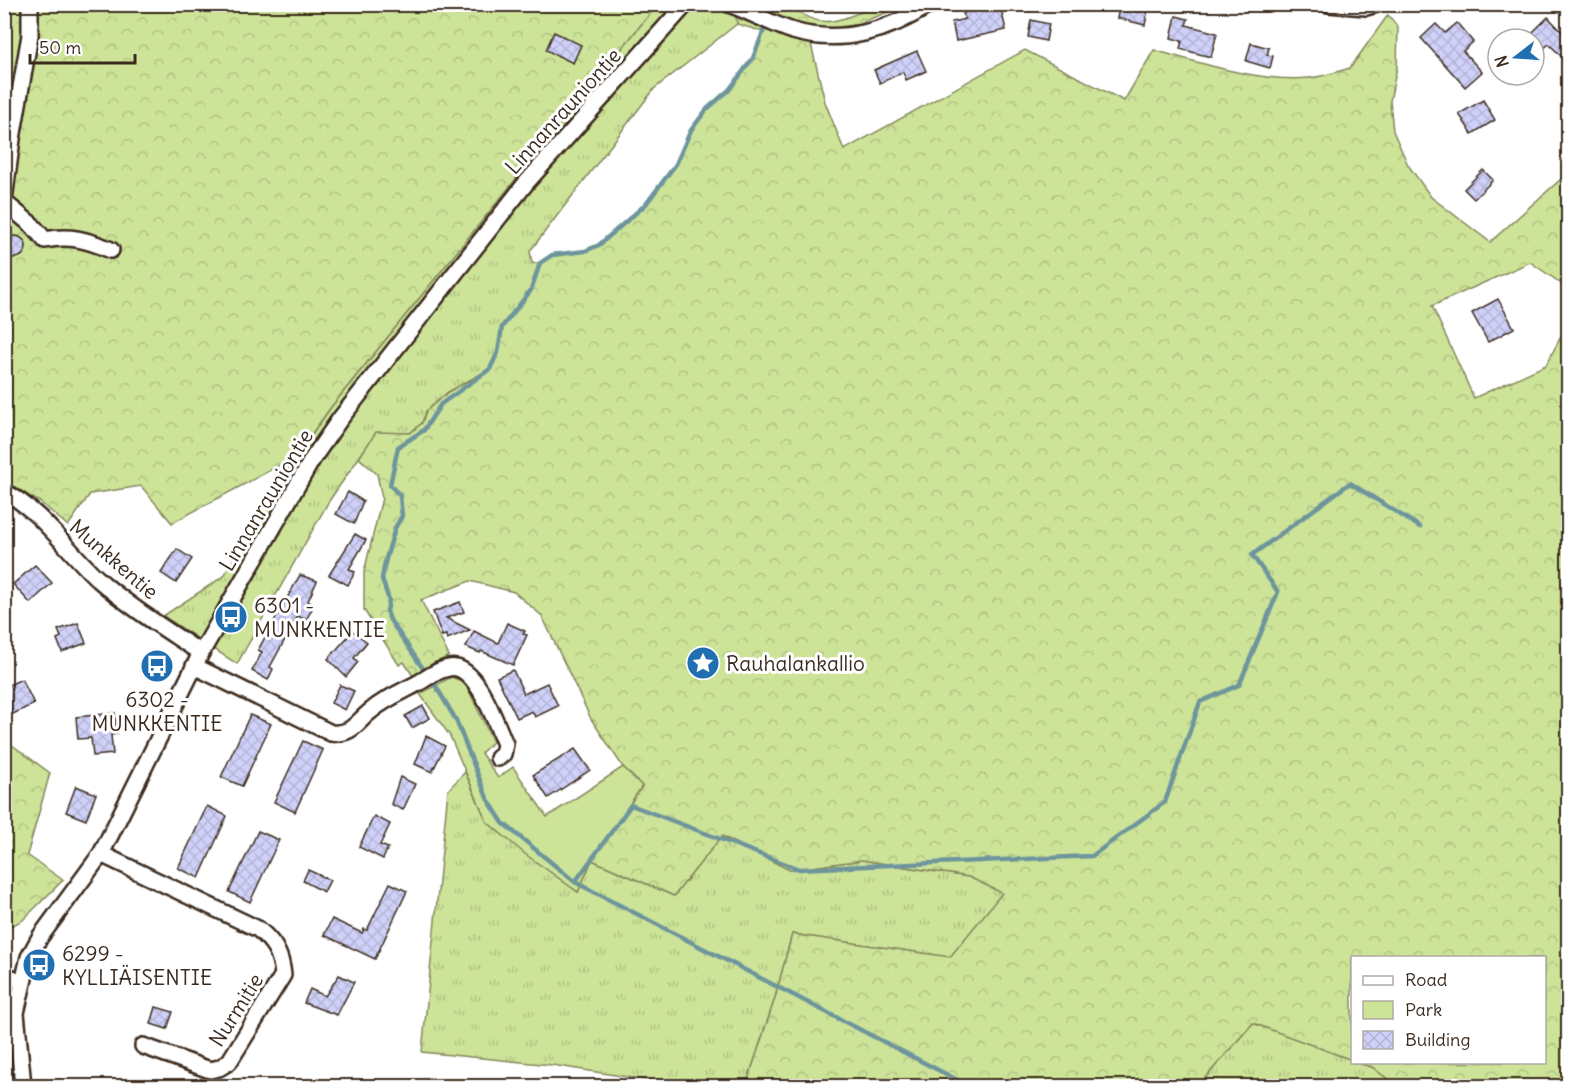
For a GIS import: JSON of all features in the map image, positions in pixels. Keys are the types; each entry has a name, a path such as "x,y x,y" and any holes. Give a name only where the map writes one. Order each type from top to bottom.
{"street":[{"path":"30,4 30,35 4,201 32,225 45,240 65,236 91,241 111,250"},
{"name":"Linnanrauniontie","path":"23,1086 16,1012 21,981 29,957 40,937 101,854 198,659 297,485 340,419 526,183 686,4"},
{"path":"729,4 785,28 821,38 851,37 908,19 930,4"},
{"path":"1328,4 1366,7 1377,4"},
{"name":"Munkkentie","path":"4,492 27,507 99,580 198,659 331,733 350,732 382,702 439,671 450,667 460,668 476,683 505,744 503,754 498,758"},
{"name":"Nurmitie","path":"101,854 258,929 273,941 282,964 283,975 229,1062 210,1070 143,1046"},
{"path":"4,975 21,981"}],"green space":[{"path":"4,5 657,5 331,407 295,457 172,523 141,486 90,494 68,526 40,502 5,482"},
{"path":"657,5 735,5 737,24 654,89 530,251 532,263 540,263 531,290 502,327 498,352 490,369 448,392 427,411 422,423 410,433 376,433 329,501 237,664 163,616 224,576 269,497 331,407"},
{"path":"735,5 791,5 813,19 834,21 879,5 907,5 846,28 818,32 811,44 825,102 844,150 1025,50 1124,101 1154,50 1251,75 1290,79 1314,77 1350,68 1388,15 1398,27 1397,67 1390,101 1393,131 1408,165 1431,197 1490,242 1568,173 1568,288 1530,262 1432,306 1474,398 1546,365 1568,323 1568,1086 1397,1086 1372,1067 1363,1064 1546,1064 1546,956 1351,956 1351,1060 1253,1023 1198,1086 746,1086 775,998 792,934 950,957 1002,893 969,877 862,860 790,870 722,836 674,896 592,860 642,786 623,767 591,719 542,616 514,592 470,581 421,600 449,656 413,676 404,662 399,665 364,610 364,572 382,498 377,474 359,458 376,432 410,433 422,423 426,411 448,392 490,369 498,352 502,327 531,290 540,263 552,255 585,251 599,245 646,204 676,164 691,130 707,109 729,90 753,58 764,32 737,24"},
{"path":"451,677 465,682 493,742 481,753 498,778 513,767 547,817 623,767 642,786 592,860 578,892 525,854 487,822 450,736 420,694"},
{"path":"4,739 50,773 27,855 63,880 23,920 5,929"},
{"path":"465,772 487,822 578,892 592,860 674,896 721,836 790,870 862,860 969,877 1003,893 950,957 792,934 775,998 746,1086 684,1086 552,1065 422,1052 448,790"},
{"path":"1253,1023 1351,1060 1351,1064 1372,1067 1397,1086 1198,1086"}],"building":[{"path":"1120,4 1149,4 1145,25 1117,18"},
{"path":"1000,5 1006,30 956,41 952,22 965,19 963,13"},
{"path":"1176,16 1188,19 1186,25 1217,33 1211,57 1180,49 1182,41 1171,38"},
{"path":"1548,17 1569,39 1569,49 1561,56 1549,44 1546,47 1546,27 1538,27"},
{"path":"1031,20 1049,24 1046,41 1028,37"},
{"path":"1457,23 1473,42 1463,51 1482,72 1465,87 1421,38 1436,24 1445,33"},
{"path":"554,32 581,45 573,63 546,50"},
{"path":"1251,43 1269,48 1267,55 1273,56 1270,68 1246,61"},
{"path":"917,51 926,71 906,80 903,72 880,83 874,70"},
{"path":"1483,100 1495,120 1472,134 1459,114"},
{"path":"1483,170 1493,180 1474,199 1464,189"},
{"path":"15,236 23,239 26,247 23,255 15,258 7,255 4,247 7,239"},
{"path":"1498,299 1514,328 1488,342 1472,313"},
{"path":"348,492 363,501 354,524 336,514"},
{"path":"355,534 366,540 349,569 355,572 348,585 329,575"},
{"path":"177,549 192,559 176,583 161,573"},
{"path":"35,565 52,583 30,603 13,584"},
{"path":"300,575 317,581 308,601 314,605 306,620 298,616 270,667 273,669 268,680 252,671 262,652 258,650"},
{"path":"460,602 464,612 446,618 470,630 447,639 446,635 442,636 433,612"},
{"path":"78,623 86,643 62,652 57,639 61,637 58,630"},
{"path":"507,623 525,631 523,634 527,635 513,665 466,647 474,631 498,643"},
{"path":"353,631 367,642 354,658 358,662 346,677 328,659"},
{"path":"513,670 524,694 547,683 558,706 535,717 532,711 517,718 497,677"},
{"path":"22,679 34,704 13,714 4,697 4,687"},
{"path":"340,685 354,691 345,710 331,703"},
{"path":"423,706 430,718 412,728 405,716"},
{"path":"115,713 117,734 111,735 113,754 93,756 91,738 78,739 76,717"},
{"path":"250,715 271,724 242,786 221,777"},
{"path":"426,736 445,746 432,772 415,764"},
{"path":"303,741 323,750 295,812 274,802"},
{"path":"575,749 590,770 548,798 533,775"},
{"path":"400,777 415,784 403,810 391,804"},
{"path":"76,786 96,794 86,820 66,812"},
{"path":"207,806 227,816 199,878 178,868"},
{"path":"374,816 390,824 380,845 388,848 383,859 359,847"},
{"path":"258,831 279,840 250,902 229,892"},
{"path":"308,870 330,880 324,892 303,881"},
{"path":"390,883 407,891 375,959 324,935 332,919 362,933 364,929 367,930"},
{"path":"339,975 354,982 337,1015 304,1003 310,989 325,996"},
{"path":"156,1007 173,1012 167,1029 151,1024"}],"waterway":[{"path":"422,667 390,620 387,611 389,600 382,579 395,528 402,516 400,496 390,485 398,447 424,430 441,404 490,369 498,352 502,327 531,290 540,263 552,255 585,251 599,245 646,204 676,164 691,130 707,109 729,90 753,58 774,4"},
{"path":"575,882 631,805 799,869 1092,856 1165,802 1200,702 1239,685 1278,592 1252,555 1350,483 1420,527"},
{"path":"434,683 456,720 487,798 503,823 575,882 969,1086"}],"place":[{"name":"6301 - MUNKKENTIE","path":"231,617"},
{"name":"Rauhalankallio","path":"703,663"},
{"name":"6302 - MUNKKENTIE","path":"157,666"},
{"name":"6299 - KYLLIÄISENTIE","path":"39,965"}]}
